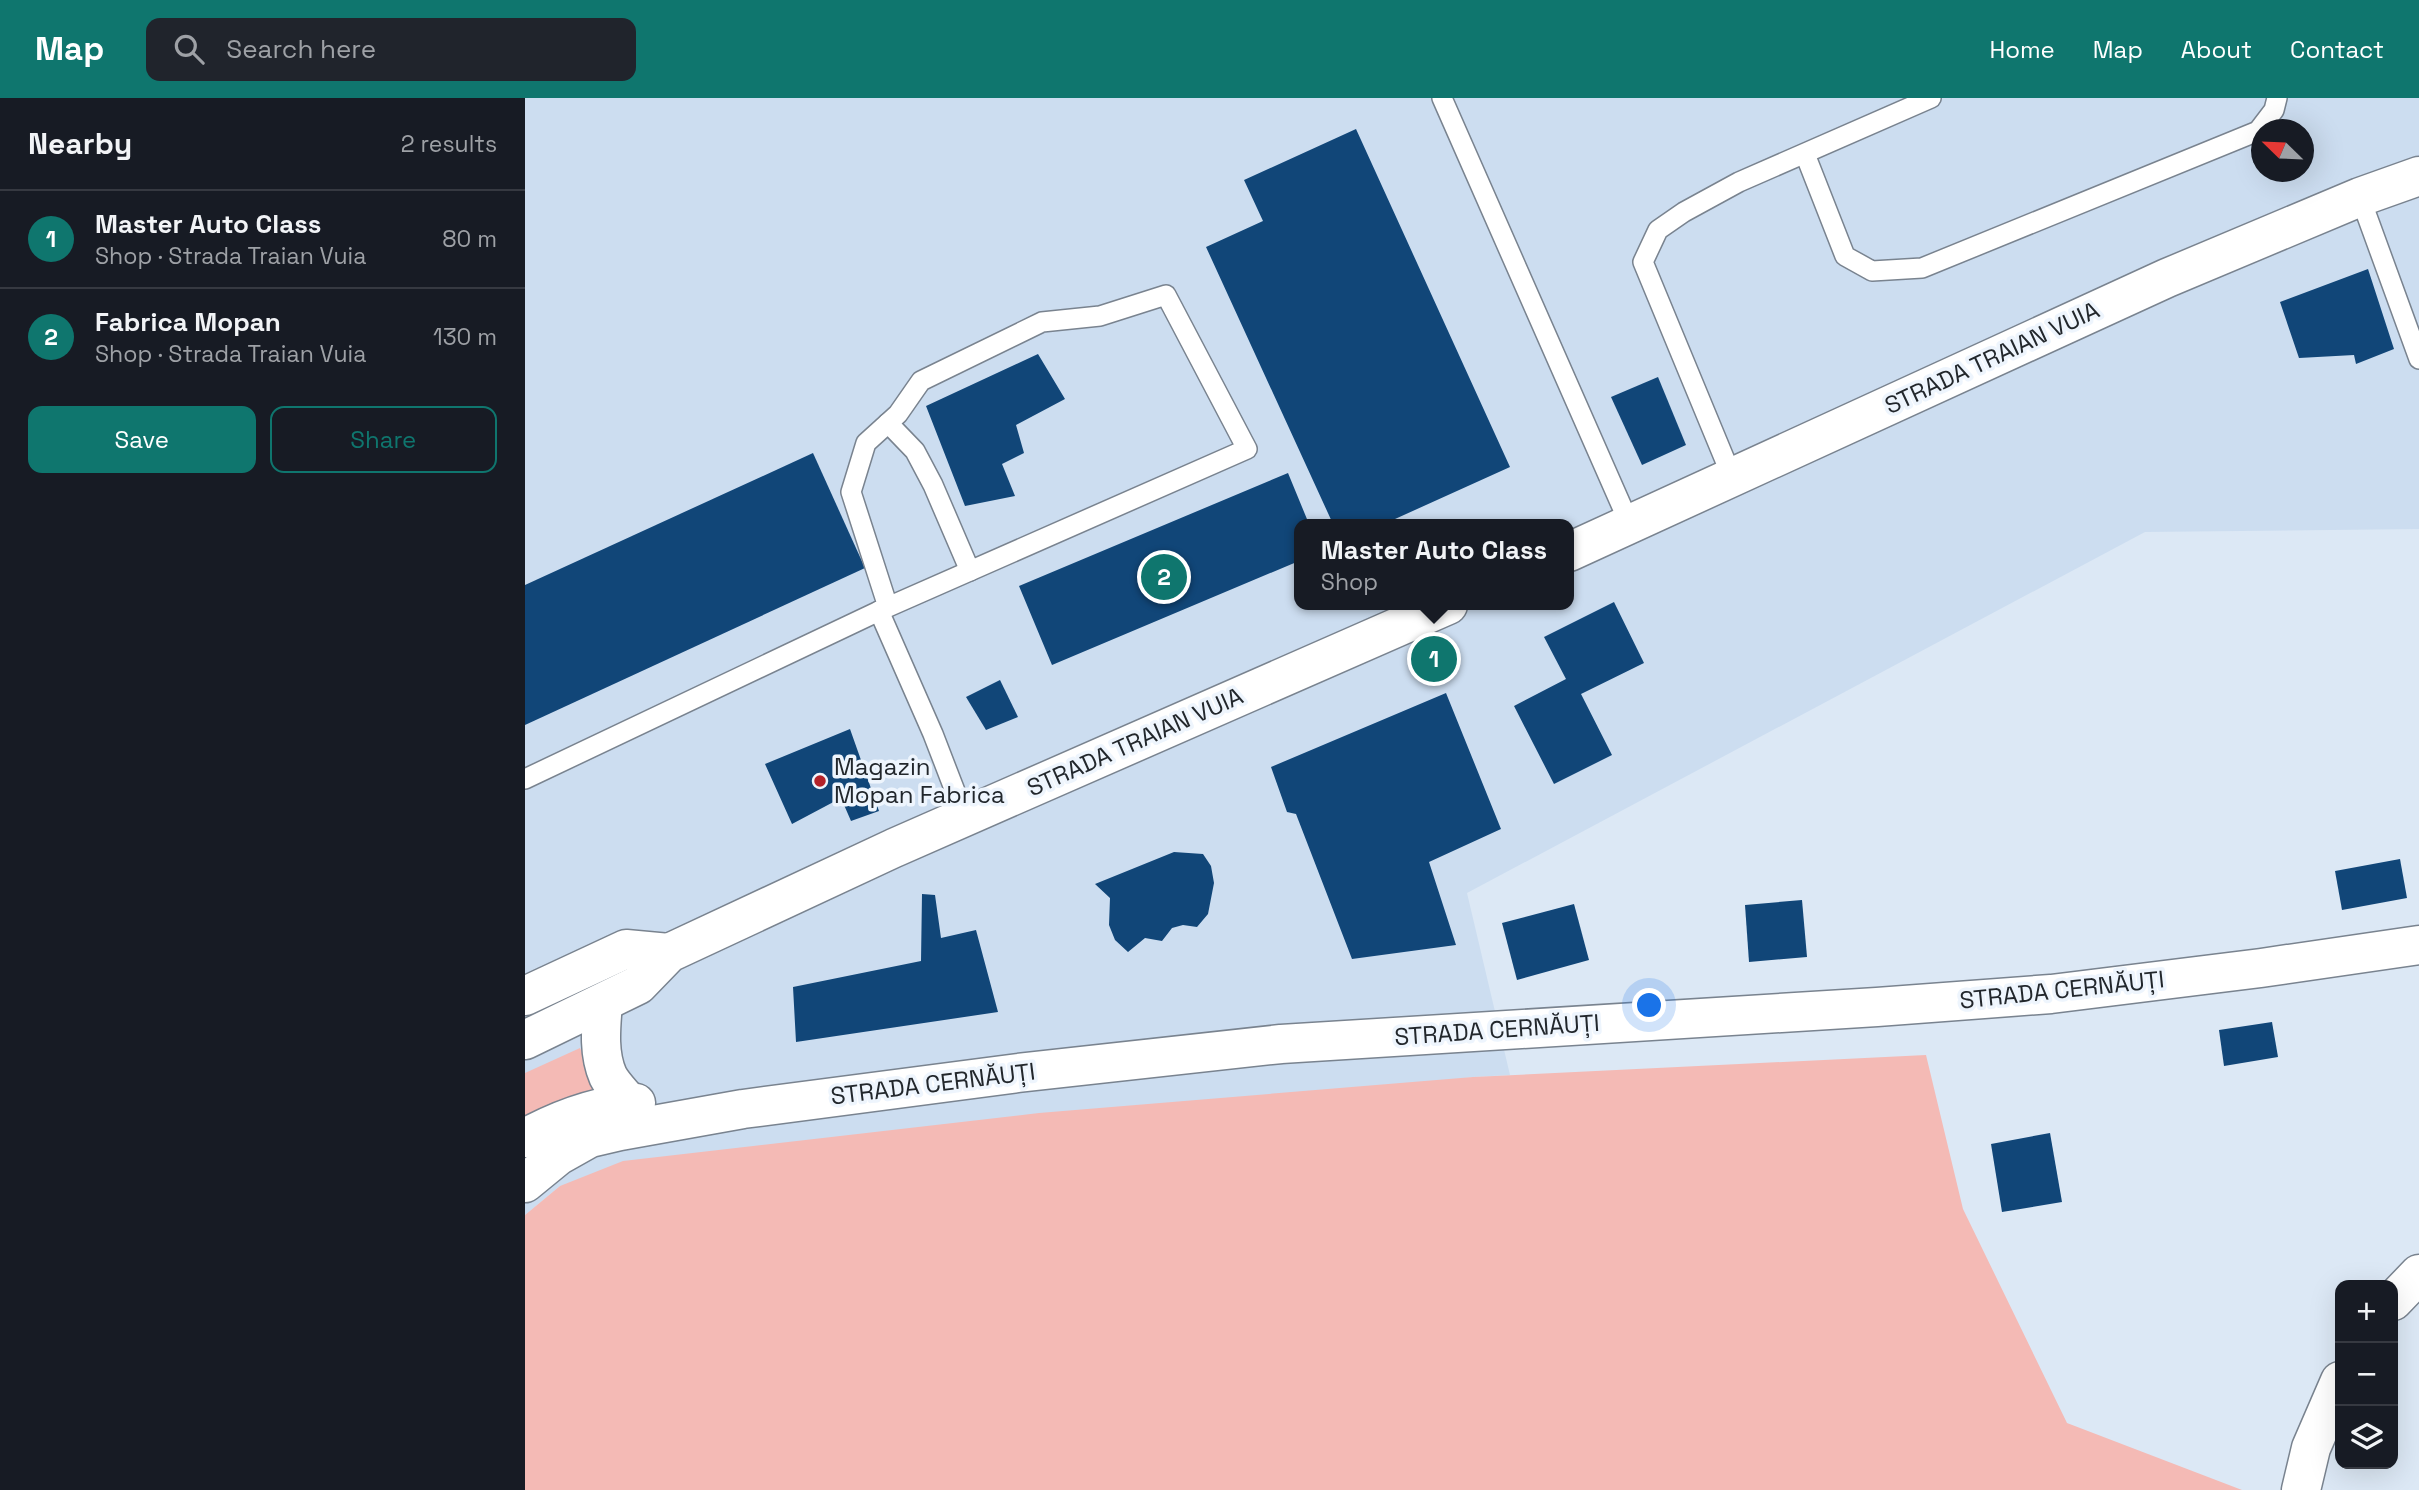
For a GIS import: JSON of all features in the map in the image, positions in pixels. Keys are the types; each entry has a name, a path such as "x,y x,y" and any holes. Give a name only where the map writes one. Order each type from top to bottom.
{"street":[{"name":"STRADA TRAIAN VUIA","path":"1574,550 2167,278 2360,197 2419,176"},
{"name":"STRADA TRAIAN VUIA","path":"525,1040 638,985 669,953 965,817 1437,610"},
{"name":"STRADA CERNĂUȚI","path":"525,1183 558,1156 590,1138 743,1109 1019,1073 1281,1044 2052,994 2419,945"},
{"name":"STRADA TRAIAN VUIA","path":"525,996 626,950 669,953"},
{"path":"603,1003 600,1032 608,1077 629,1103"},
{"name":"STRADA CERNĂUȚI","path":"525,1138 583,1112 629,1103 665,1101 743,1109"},
{"path":"2398,1296 2419,1274"},
{"path":"2301,1490 2311,1448 2335,1393"}],"lane":[{"path":"1442,98 1630,525"},
{"path":"1733,477 1643,262 1658,230 1684,212 1739,182 1931,98"},
{"path":"1805,154 1845,256 1872,271 1922,268 2258,131 2274,110 2277,98"},
{"path":"2360,197 2419,359"},
{"path":"525,779 883,609 1247,449 1166,295 1100,316 1042,322 921,381 898,414 866,443 851,492 883,609 965,817"},
{"path":"888,423 915,451 933,485 970,571"}],"shaded area":[{"path":"525,98 2419,98 2419,529 2145,532 1467,893 1510,1075 1473,1077 560,1186 525,1215"},
{"path":"580,1048 598,1090 525,1124 525,1073"},
{"path":"1926,1055 1963,1209 2067,1423 2242,1490 525,1490 525,1215 560,1186 623,1161 1039,1113 1473,1077"}],"building":[{"path":"1356,129 1510,467 1395,519 1331,519 1206,247 1263,221 1244,180"},
{"path":"2368,269 2394,349 2356,364 2354,355 2299,358 2280,302"},
{"path":"1038,354 1065,399 1016,425 1024,453 1002,464 1015,496 965,506 926,406"},
{"path":"1658,377 1686,445 1642,465 1611,397"},
{"path":"813,453 865,568 525,725 525,585"},
{"path":"1288,473 1307,519 1294,519 1294,563 1052,665 1019,586"},
{"path":"1614,602 1644,663 1581,694 1612,755 1554,784 1514,706 1566,679 1544,637"},
{"path":"1000,680 1018,717 986,730 966,697"},
{"path":"1446,693 1501,829 1429,862 1456,945 1352,959 1296,814 1287,812 1271,767"},
{"name":"Magazin Mopan Fabrica","path":"850,729 879,811 851,821 841,798 792,824 765,764"},
{"path":"1174,852 1203,854 1211,866 1214,883 1208,914 1197,927 1183,925 1172,928 1162,941 1145,938 1128,952 1115,940 1109,925 1110,898 1095,884"},
{"path":"2400,859 2407,898 2342,910 2335,871"},
{"path":"922,894 935,895 941,938 976,930 998,1012 796,1042 793,987 921,961"},
{"path":"1802,900 1807,957 1749,962 1745,905"},
{"path":"1574,904 1589,960 1517,980 1502,923"},
{"path":"2272,1022 2278,1057 2224,1066 2219,1030"},
{"path":"2050,1133 2062,1202 2002,1212 1991,1144"}],"place":[{"name":"Fabrica Mopan","path":"1164,577"},
{"name":"Master Auto Class","path":"1434,659"},
{"name":"Magazin Mopan Fabrica","path":"820,781"}]}
